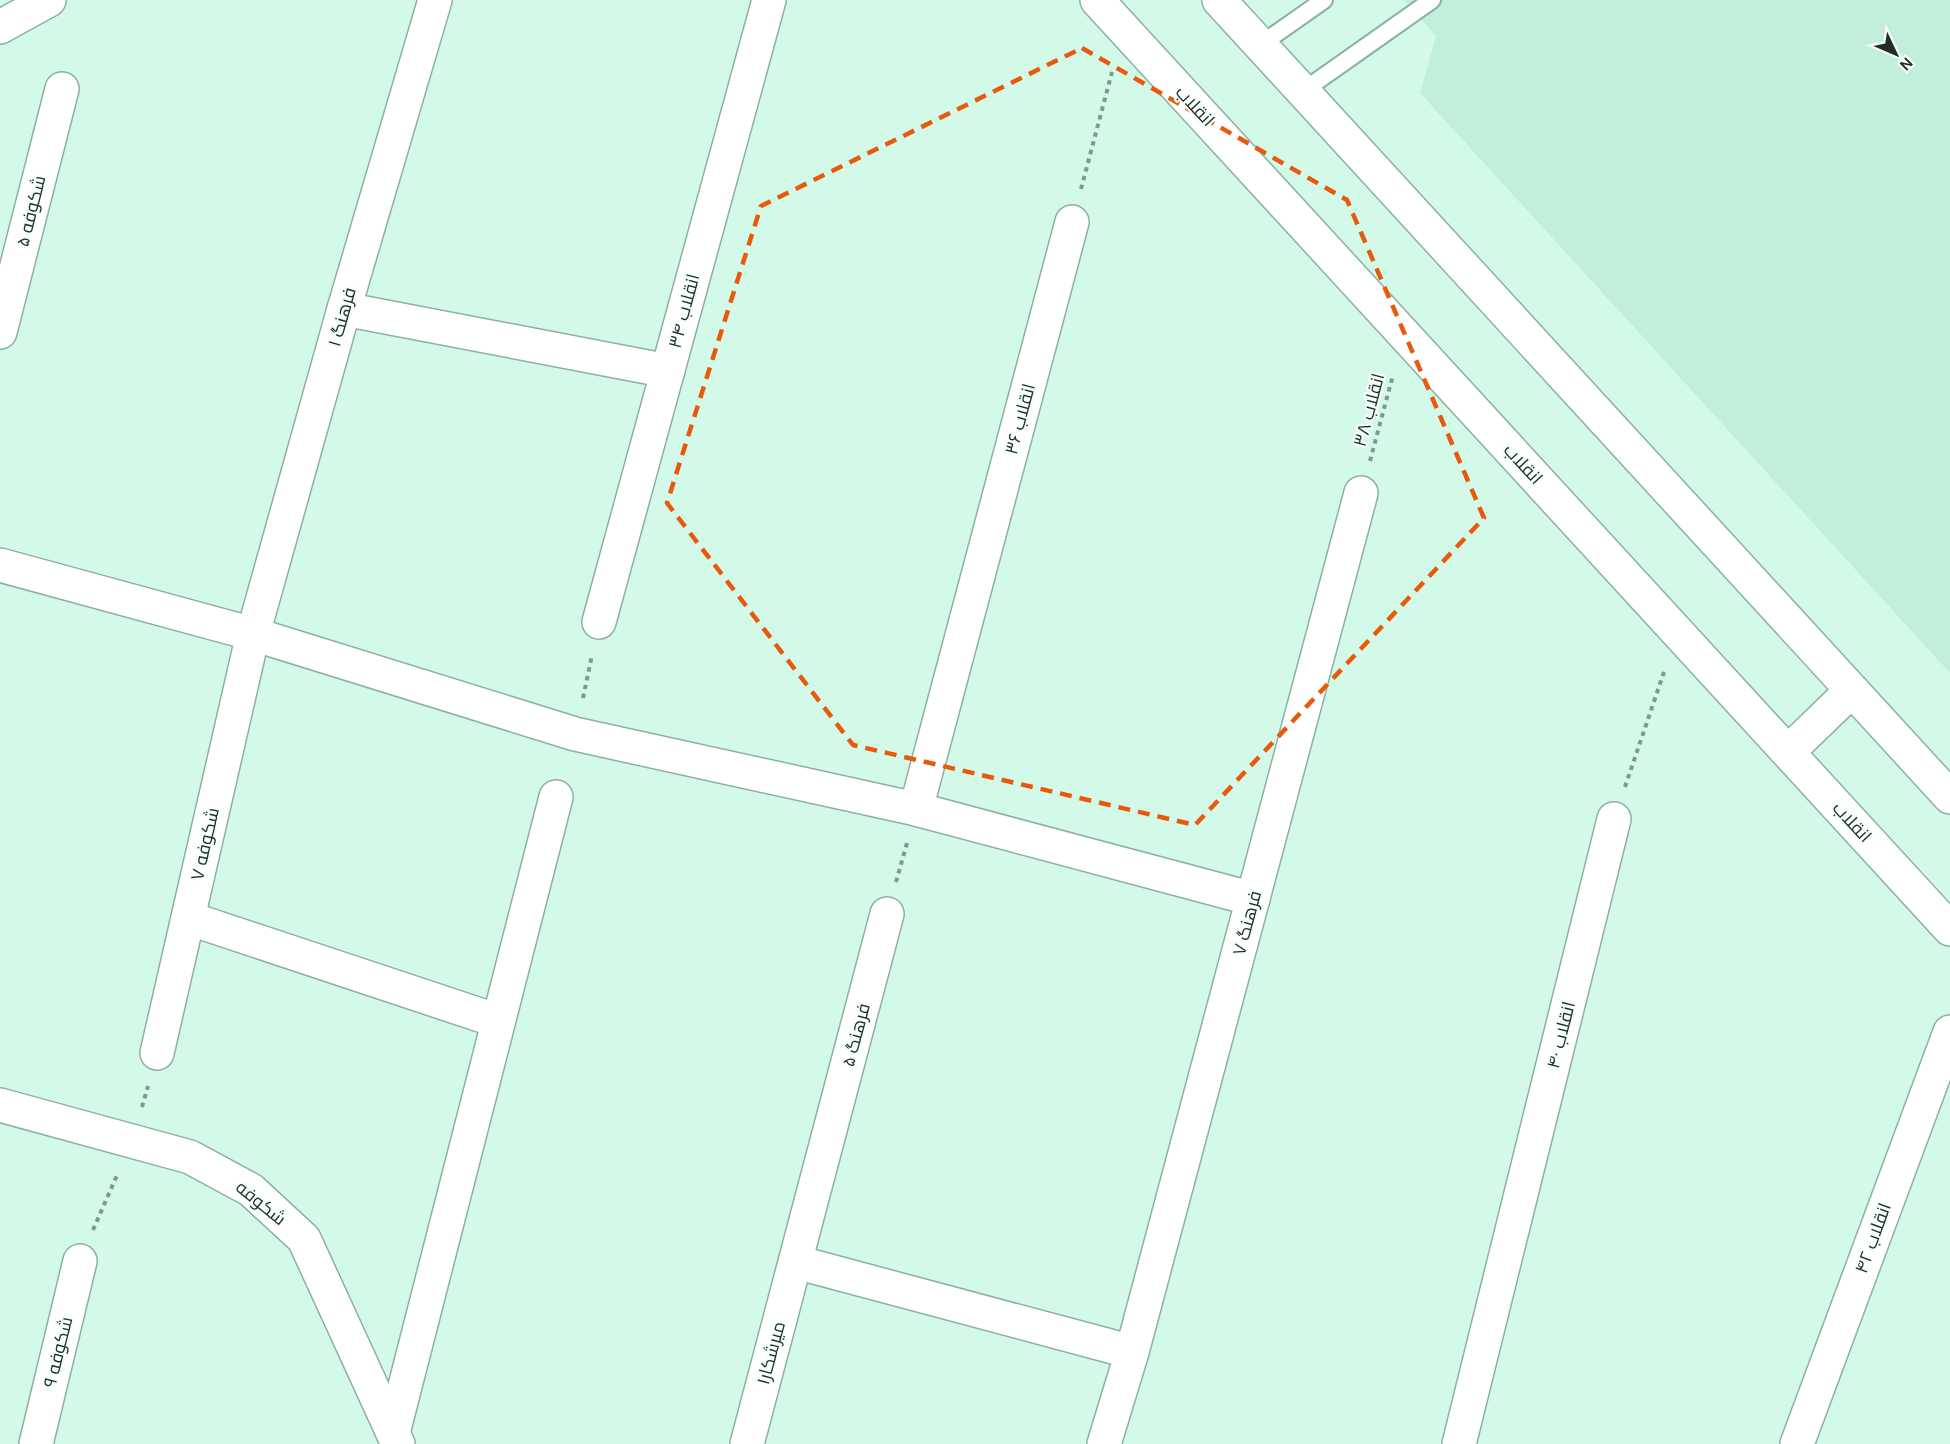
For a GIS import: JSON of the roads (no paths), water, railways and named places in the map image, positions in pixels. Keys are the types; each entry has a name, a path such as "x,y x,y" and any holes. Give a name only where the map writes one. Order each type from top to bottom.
{"street":[{"path":"0,27 49,0"},
{"name":"فرهنگ ۱","path":"253,634 344,309 435,0"},
{"name":"انقلاب ۳۴","path":"599,622 769,0"},
{"name":"انقلاب","path":"1097,0 1950,928"},
{"path":"1220,0 1950,797"},
{"name":"شکوفه ۵","path":"0,332 62,89"},
{"name":"انقلاب ۳۶","path":"916,809 1072,222"},
{"path":"344,309 668,371"},
{"name":"فرهنگ ۷","path":"1104,1444 1132,1352 1361,493"},
{"path":"0,565 253,634 575,734 916,809 1253,899"},
{"name":"شکوفه ۷","path":"157,1053 253,634"},
{"path":"1788,752 1851,691"},
{"path":"396,1438 498,1021 556,797"},
{"name":"انقلاب ۴۰","path":"1460,1444 1614,819"},
{"name":"فرهنگ ۵","path":"796,1262 887,914"},
{"path":"188,918 498,1021"},
{"name":"انقلاب ۴۲","path":"1797,1444 1950,1032"},
{"name":"شکوفه","path":"0,1106 190,1157 251,1190 304,1239 396,1438"},
{"name":"شکوفه ۹","path":"36,1444 80,1261"},
{"path":"796,1262 1132,1352"},
{"name":"میرشکار۱","path":"747,1444 796,1262"}],"lane":[{"path":"1260,45 1324,0"},
{"path":"1303,91 1432,0"}]}
